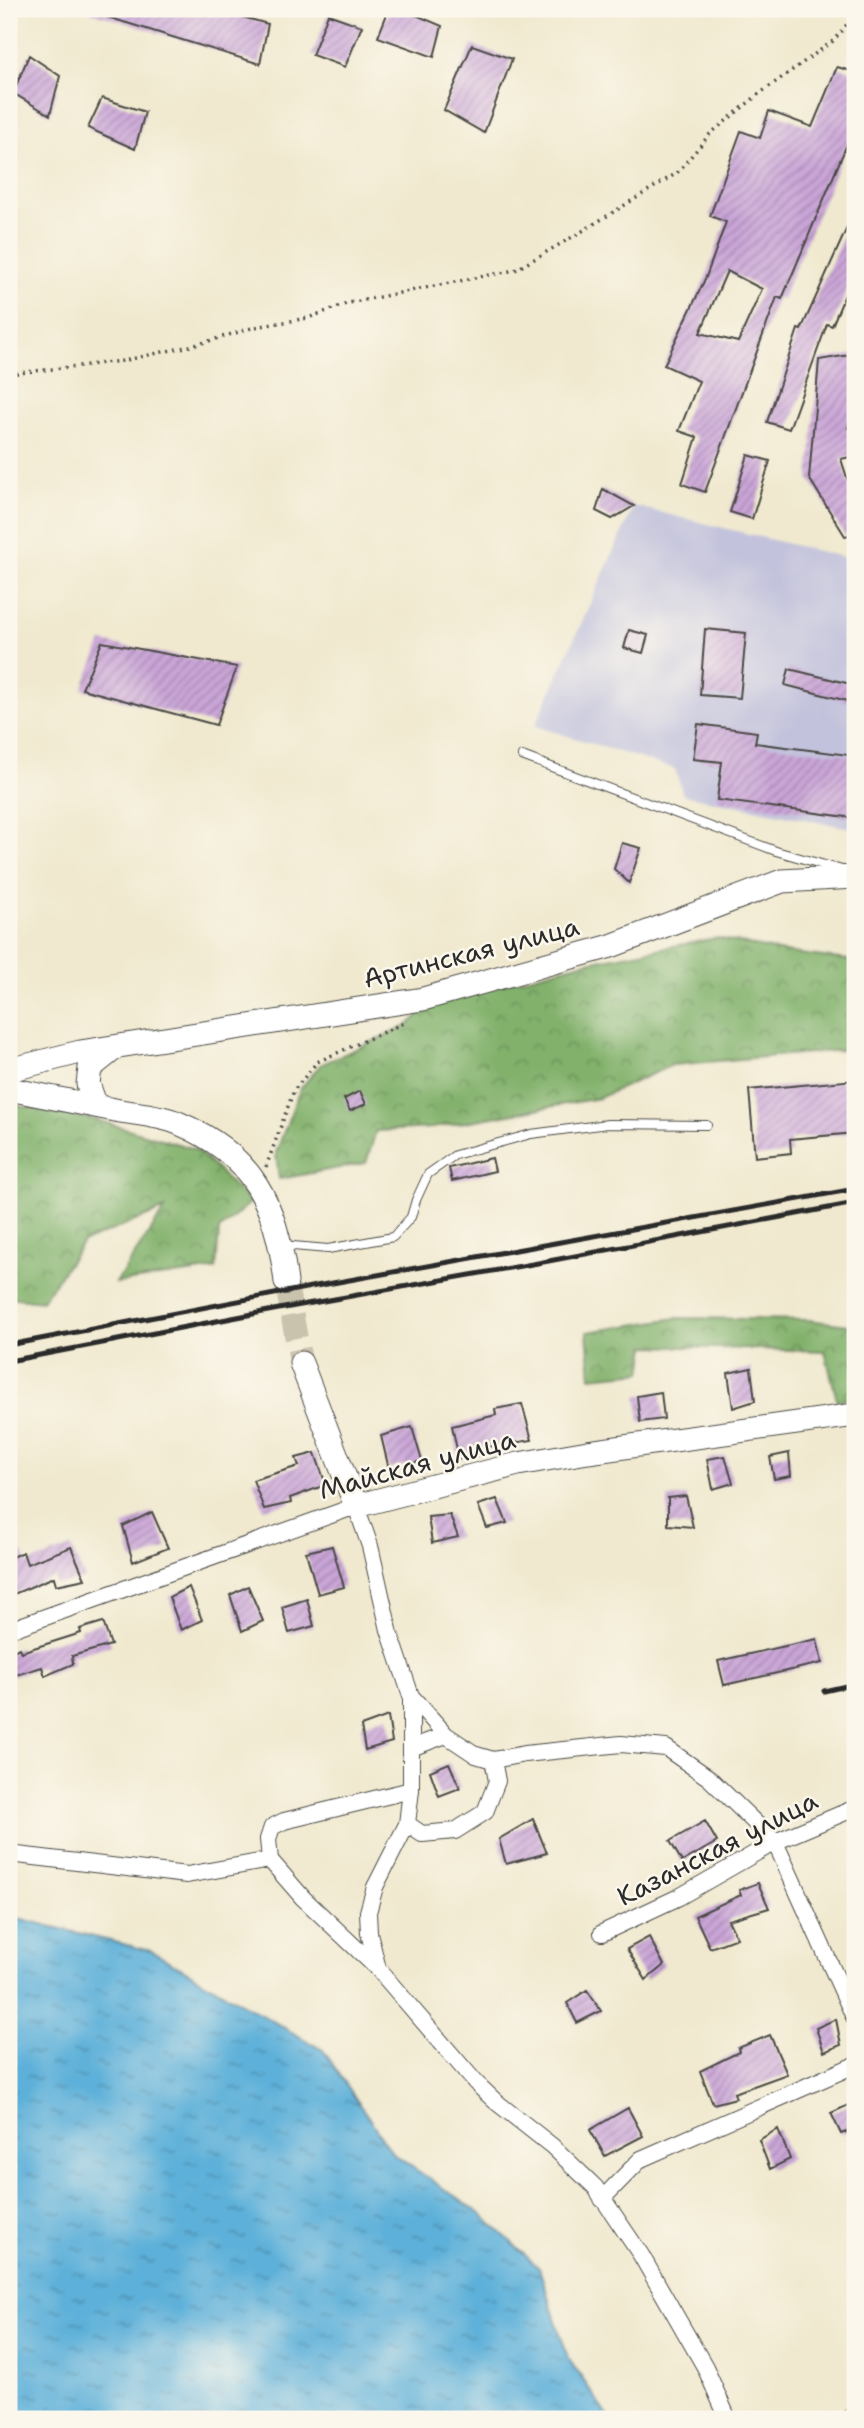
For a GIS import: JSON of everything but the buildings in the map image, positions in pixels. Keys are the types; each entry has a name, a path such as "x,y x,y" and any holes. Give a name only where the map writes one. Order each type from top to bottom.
{"street":[{"name":"Артинская улица","path":"9,1070 80,1052 418,1000 611,946 782,881 855,875"},
{"path":"96,1106 88,1084 90,1068 118,1046"},
{"path":"9,1089 176,1121 218,1143 249,1172 272,1214 281,1245 286,1282"},
{"path":"301,1363 370,1546 388,1630 411,1696 411,1790 407,1824 375,1887 368,1912 369,1933 378,1969"},
{"name":"Майская улица","path":"9,1630 356,1506 518,1465 588,1451 658,1444 855,1415"},
{"path":"411,1696 446,1735 476,1755 493,1760 621,1744 666,1748 709,1778 775,1842 855,2019"},
{"path":"411,1748 446,1735"},
{"path":"407,1824 422,1834 455,1831 485,1812 497,1781 493,1760"},
{"path":"411,1790 284,1821 272,1827 268,1839 270,1860 303,1898 378,1969 476,2083 552,2146 594,2187 641,2255 705,2367 728,2419"},
{"name":"Казанская улица","path":"602,1934 679,1897 775,1842 855,1808"},
{"path":"9,1854 187,1875 270,1860"},
{"path":"603,2199 641,2159 855,2065"},
{"path":"848,2419 855,2415"}],"lane":[{"path":"522,756 776,851 855,875"},
{"path":"281,1245 328,1249 393,1237 411,1217 415,1199 428,1174 455,1155 531,1134 608,1124 707,1125"}],"path":[{"path":"9,374 122,361 199,344 255,327 308,318 349,303 515,270 677,173 710,134 759,94 833,41 855,15"},
{"path":"260,1193 269,1157 294,1090 317,1062 402,1025 416,1014 418,1000"}],"shaded area":[{"path":"634,506 855,560 855,829 683,795 675,769 535,726"}],"green space":[{"path":"717,938 783,952 855,961 855,1049 672,1065 599,1098 432,1128 376,1131 366,1163 279,1179 276,1153 300,1089 320,1065 405,1027 434,1002 582,963"},
{"path":"9,1104 97,1120 195,1149 251,1202 219,1230 216,1269 116,1283 165,1209 83,1242 42,1301 9,1297"},
{"path":"677,1318 808,1320 855,1326 855,1398 837,1400 825,1351 646,1346 642,1372 591,1377 587,1332"}],"water":[{"path":"9,1916 151,1951 323,2050 393,2154 481,2214 539,2268 568,2358 610,2419 9,2419"}],"tunnel":[{"path":"286,1282 301,1363"}],"railway":[{"path":"9,1345 316,1286 855,1189"},
{"path":"9,1361 855,1203"},
{"path":"824,1691 855,1684"}]}
